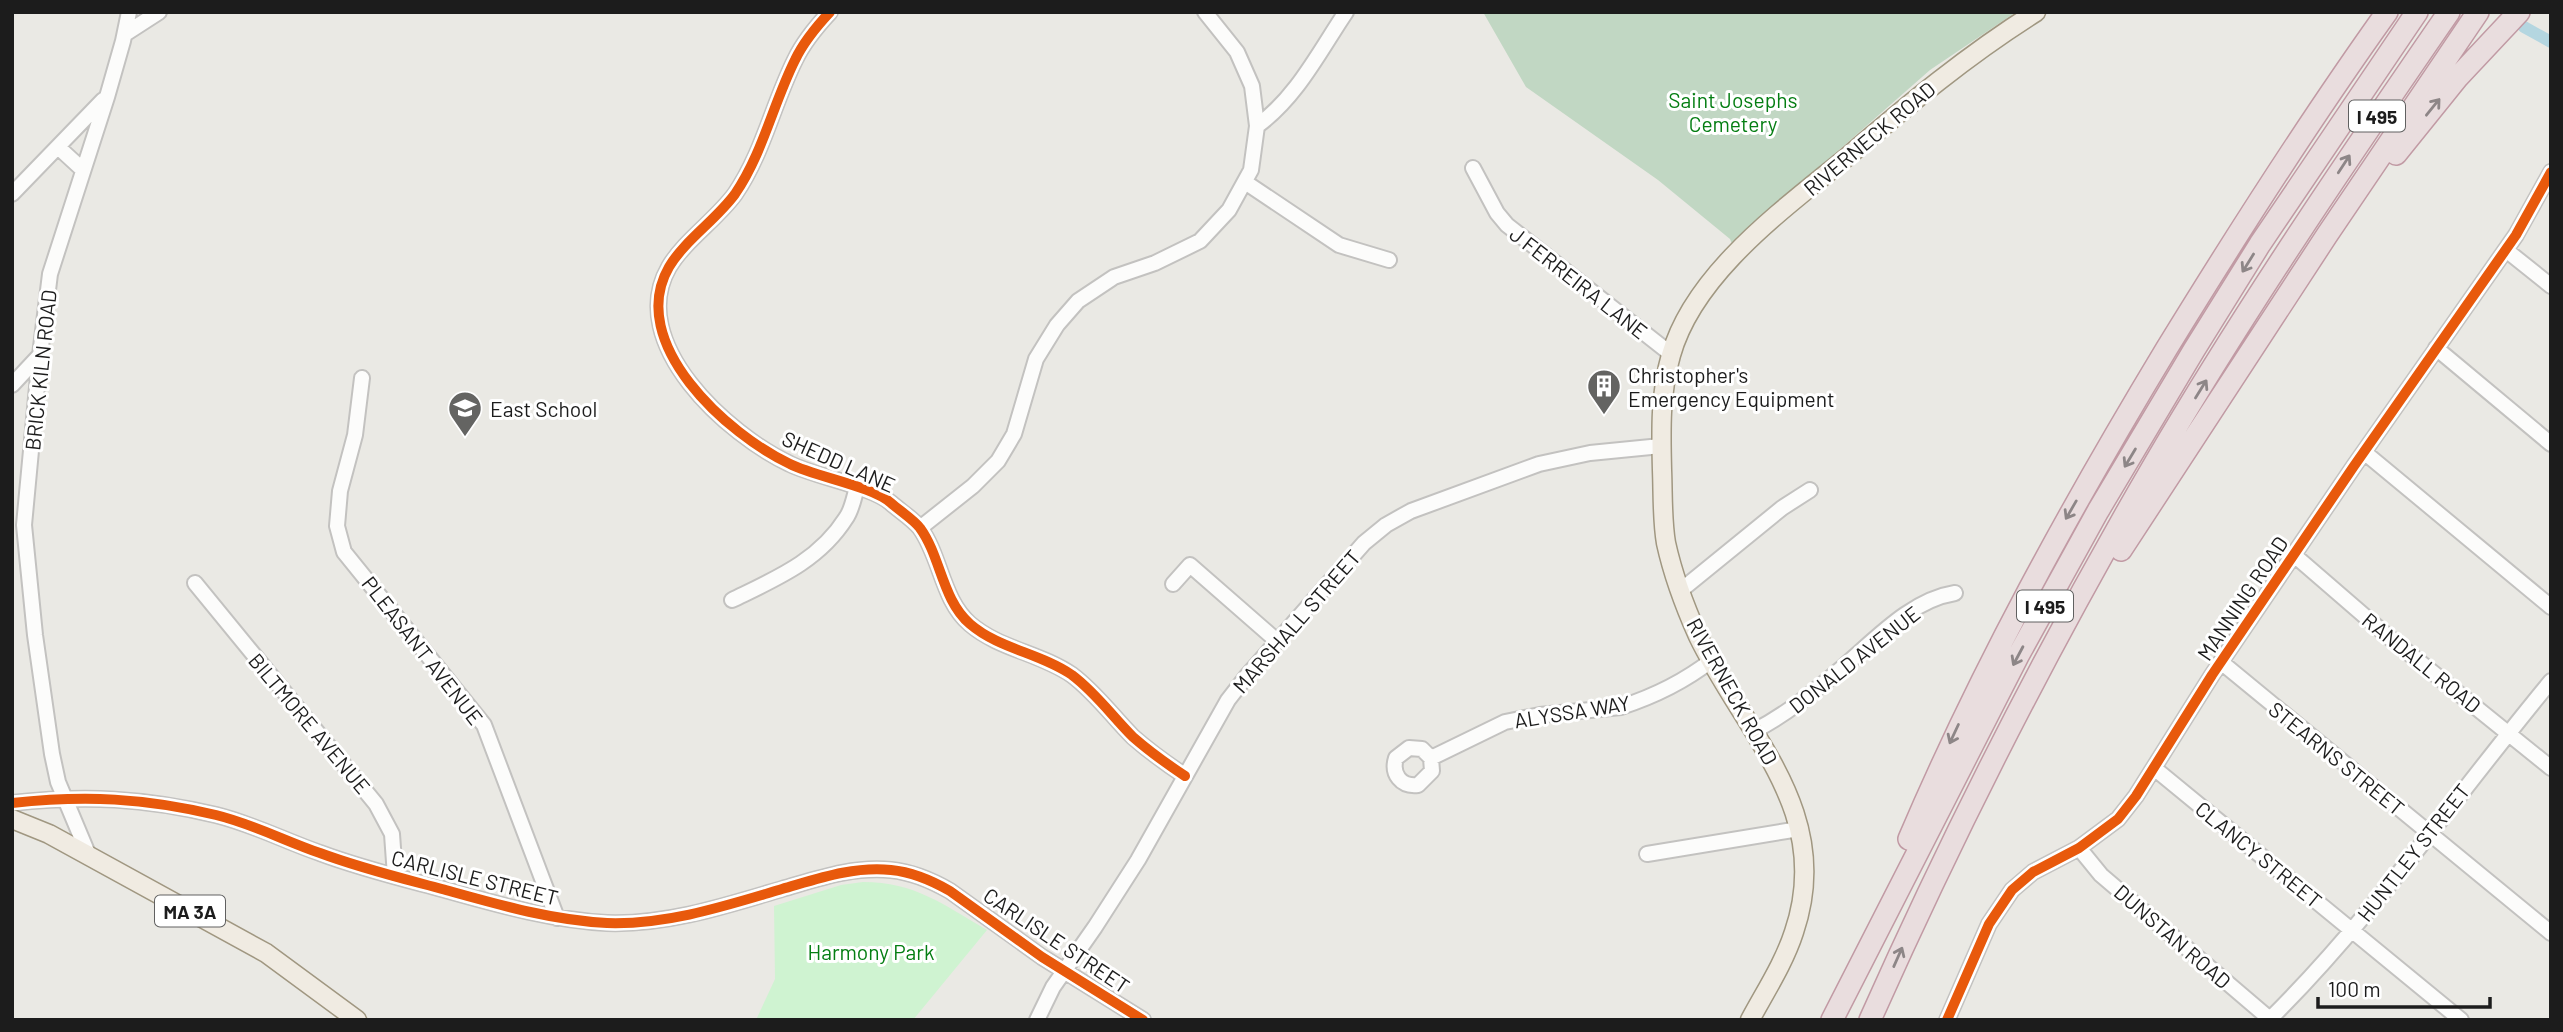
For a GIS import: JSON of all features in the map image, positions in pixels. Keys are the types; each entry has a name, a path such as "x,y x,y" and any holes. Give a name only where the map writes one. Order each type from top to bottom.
{"highway":[{"path":"1831,1020 1950,743 2006,631 2116,433 2270,184 2371,12"},
{"path":"2270,184 2387,12"},
{"name":"I 495","path":"1831,1020 2018,656 2098,512 2260,244 2417,12"},
{"name":"I 495","path":"1870,1020 1958,827 2115,533 2229,343 2356,146 2449,12"},
{"path":"2022,704 2192,438 2478,12"},
{"path":"2327,235 2356,207 2437,102 2519,12"}],"main road":[{"name":"RIVERNECK ROAD","path":"1750,1020 1783,956 1799,916 1804,871 1799,829 1780,774 1699,638 1680,591 1666,541 1661,446 1663,394 1671,354 1696,302 1724,267 1757,233 1948,72 1986,43 2036,12"},
{"name":"MA 3A","path":"12,818 49,834 266,953 357,1020"}],"street":[{"name":"BRICK KILN ROAD","path":"89,856 58,782 48,733 24,525 40,355 51,274 107,97 129,12"},
{"path":"125,34 159,12"},
{"name":"SHEDD LANE","path":"830,12 815,28 795,60 761,147 736,193 669,267 659,301 664,341 684,376 714,410 746,437 790,464 888,499 920,528 950,596 969,624 1000,643 1069,673 1091,690 1133,736 1185,776"},
{"path":"920,528 973,486 998,461 1014,434 1036,359 1057,325 1078,302 1114,277 1155,263 1200,241 1229,210 1245,182 1251,170 1257,126 1252,86 1237,52 1205,12"},
{"path":"1257,126 1276,112 1297,86 1346,12"},
{"path":"12,194 107,97"},
{"path":"58,147 83,170"},
{"name":"J FERREIRA LANE","path":"1473,168 1497,213 1507,225 1671,354"},
{"name":"MANNING ROAD","path":"1947,1020 1989,925 2012,890 2033,872 2079,848 2118,819 2136,796 2221,662 2506,250 2551,172"},
{"path":"1245,182 1339,245 1389,260"},
{"path":"2506,250 2551,286"},
{"path":"2436,348 2551,444"},
{"path":"12,385 40,355"},
{"name":"PLEASANT AVENUE","path":"362,378 355,435 340,491 337,526 344,552 484,726 557,918"},
{"name":"MARSHALL STREET","path":"1037,1020 1053,987 1138,860 1228,700 1364,542 1386,525 1412,511 1555,459 1661,446"},
{"path":"2364,452 2551,607"},
{"path":"732,600 789,573 821,549 848,517 857,488"},
{"path":"1680,591 1810,489"},
{"name":"RANDALL ROAD","path":"2294,555 2390,638 2551,768"},
{"path":"1173,584 1190,565 1277,641"},
{"name":"BILTMORE AVENUE","path":"195,583 376,804 392,834 394,876"},
{"name":"DONALD AVENUE","path":"1754,731 1794,707 1915,609 1940,596 1955,593"},
{"name":"ALYSSA WAY","path":"1431,758 1505,722 1540,715 1621,707 1698,671 1712,660"},
{"name":"STEARNS STREET","path":"2221,662 2551,933"},
{"name":"HUNTLEY STREET","path":"2271,1019 2351,931 2551,681"},
{"name":"CLANCY STREET","path":"2154,768 2461,1020"},
{"name":"CARLISLE STREET","path":"12,803 65,797 140,800 217,815 355,865 394,876 530,913 610,923 673,918 838,873 889,870 919,876 950,891 1064,971 1143,1020"},
{"path":"1647,854 1799,829"},
{"name":"DUNSTAN ROAD","path":"2079,848 2101,875 2271,1019"}],"green space":[{"name":"Saint Josephs Cemetery","path":"1483,12 2016,12 1930,70 1732,244 1730,239 1658,180 1526,87"},
{"name":"Harmony Park","path":"863,882 898,886 914,891 943,904 987,930 913,1020 756,1020 775,979 774,906 841,885"}],"waterway":[{"path":"2524,27 2551,42"}],"cycle path":[{"path":"830,12 798,54 753,162 735,194 683,248 669,267 659,296 661,326 672,355 690,383 713,409 765,450 801,469 882,497 910,518 927,539 953,603 970,624 994,639 1047,661 1072,675 1133,737 1185,776"},
{"path":"1947,1020 1989,924 2012,890 2033,872 2079,848 2118,819 2136,796 2212,675 2516,235 2551,172"},
{"path":"12,803 90,799 190,809 243,823 335,858 396,877 523,910 565,919 607,923 674,918 849,872 877,869 899,871 921,877 950,891 1042,957 1143,1020"}],"place":[{"name":"Christopher's Emergency Equipment","path":"1604,416"},
{"name":"East School","path":"465,438"}]}
